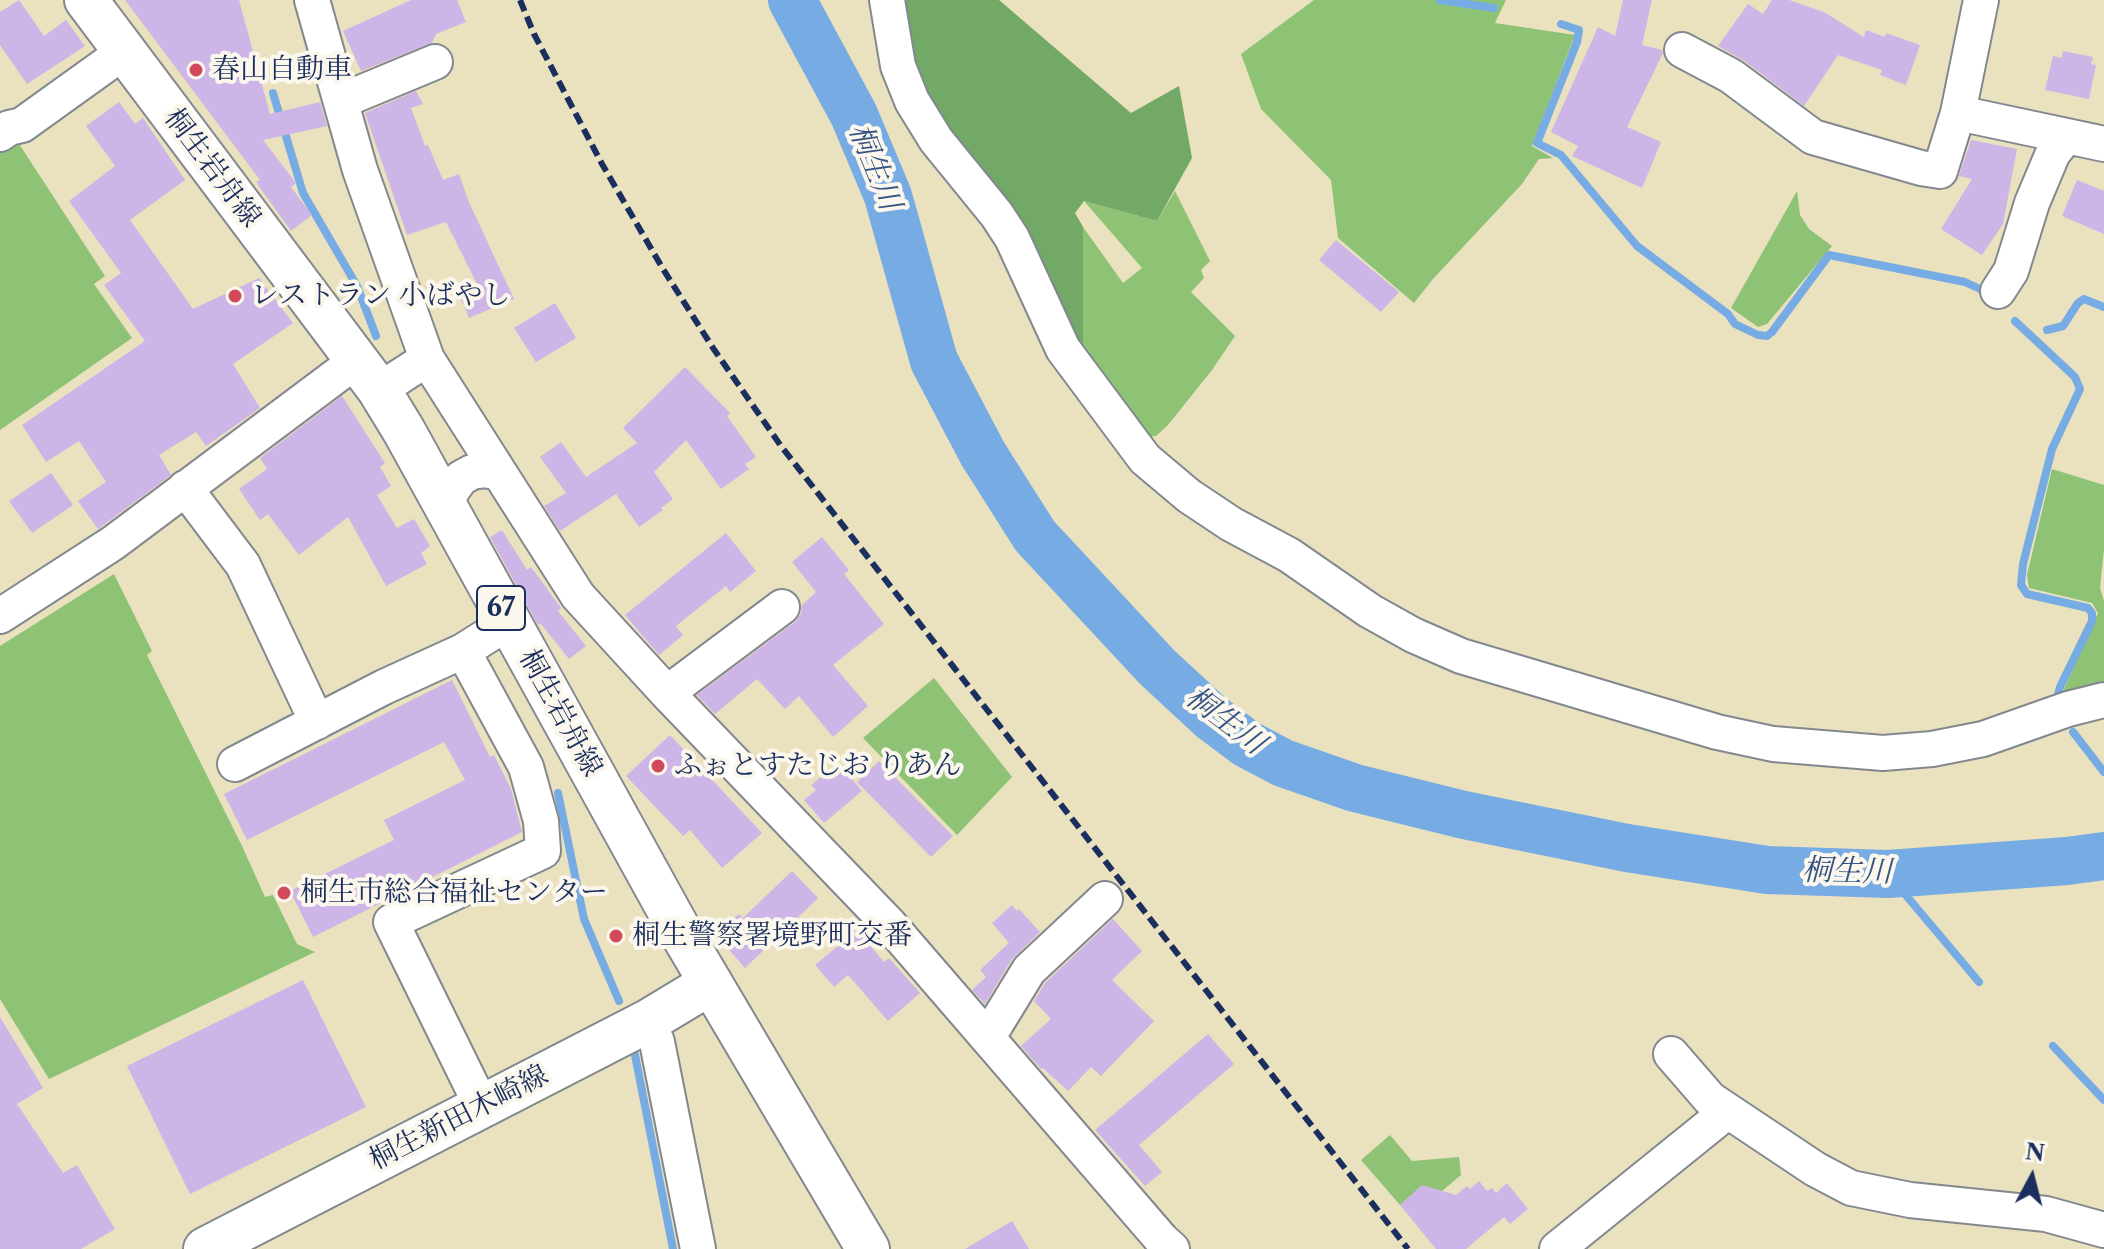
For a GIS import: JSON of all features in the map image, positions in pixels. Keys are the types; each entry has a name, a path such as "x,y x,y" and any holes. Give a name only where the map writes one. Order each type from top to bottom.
{"main road":[{"name":"桐生岩舟線","path":"86,0 367,376 447,508 711,983 868,1249"},
{"name":"桐生新田木崎線","path":"205,1249 648,1021 711,983"}],"street":[{"path":"312,0 360,170 427,359 578,596 890,925 1172,1249"},
{"path":"887,0 898,66 916,109 936,140 997,215 1012,238 1063,349 1145,459 1189,496 1231,524 1289,555 1370,611 1413,635 1461,656 1717,732 1773,744 1883,753 1932,749 1983,739 2068,709 2104,700"},
{"path":"1682,50 1731,76 1813,137 1940,171 1958,113 1981,0"},
{"path":"0,134 22,125 125,51"},
{"path":"341,101 435,62"},
{"path":"1958,113 2104,144"},
{"path":"1998,291 2011,271 2032,203 2053,153 2066,137"},
{"path":"0,616 113,543 185,488 367,376 427,359"},
{"path":"447,508 451,492 461,478 486,470 498,473"},
{"path":"185,488 243,565 317,722"},
{"path":"667,693 782,607"},
{"path":"235,764 463,651 509,622"},
{"path":"463,651 526,767 541,821 543,851 391,922 482,1107"},
{"path":"988,1037 1029,970 1105,899"},
{"path":"648,1021 657,1042 698,1249"},
{"path":"1671,1054 1710,1099 1815,1169 1851,1188 1910,1200 2046,1214 2104,1230"},
{"path":"1557,1249 1728,1111"}],"green space":[{"path":"893,0 999,0 1131,113 1179,86 1192,158 1157,221 1084,201 1075,213 1083,227 1083,353 924,106"},
{"path":"1314,0 1506,0 1495,23 1575,35 1532,146 1553,158 1539,159 1522,184 1414,303 1338,238 1331,180 1261,109 1241,54"},
{"path":"12,133 105,276 94,284 132,338 0,430 0,141"},
{"path":"1175,191 1210,261 1201,270 1204,278 1191,292 1235,336 1168,425 1156,436 1141,438 1083,353 1083,227 1123,283 1142,268 1084,201 1157,221"},
{"path":"1797,191 1800,215 1809,229 1832,246 1767,324 1758,327 1731,308"},
{"path":"2052,469 2104,485 2104,549 2100,588 2104,601 2104,687 2060,698 2098,613 2092,603 2029,588 2027,575"},
{"path":"114,574 152,651 147,655 265,897 273,895 297,944 315,952 49,1079 0,999 0,646"},
{"path":"934,678 1012,777 957,835 863,738"},
{"path":"1390,1135 1412,1161 1459,1157 1461,1175 1442,1191 1422,1186 1400,1205 1361,1160"}],"building":[{"path":"19,0 44,36 66,20 85,46 27,84 0,45 0,12"},
{"path":"125,0 239,0 270,114 320,102 327,126 263,140 296,183 291,187 312,215 291,231 256,182 260,180"},
{"path":"411,0 457,0 466,22 436,34 432,43 361,71 343,31"},
{"path":"1623,0 1652,0 1642,45 1662,50 1663,53 1627,127 1661,142 1642,188 1572,156 1578,146 1551,132 1598,27 1615,36"},
{"path":"1772,0 1789,0 1824,12 1864,37 1866,30 1885,37 1886,33 1920,45 1906,85 1880,75 1882,70 1838,55 1804,106 1743,60 1718,46 1748,4 1763,14"},
{"path":"2063,51 2093,57 2091,64 2096,65 2089,99 2045,90 2053,56 2062,58"},
{"path":"416,91 423,104 411,108 425,146 428,145 443,180 459,174 514,299 469,318 460,296 479,288 446,222 407,235 365,113"},
{"path":"119,102 135,124 143,118 185,180 130,220 193,309 259,278 293,323 233,364 260,408 206,446 196,432 159,455 171,475 98,529 78,501 106,482 79,441 46,462 22,425 145,341 104,285 121,273 69,201 115,166 86,126"},
{"path":"1971,140 2017,149 2003,224 1982,255 1941,229 1972,179 1959,176"},
{"path":"2077,180 2104,191 2104,234 2062,216"},
{"path":"1336,240 1399,292 1381,312 1319,260"},
{"path":"555,303 576,338 536,362 514,328"},
{"path":"685,367 730,413 727,416 756,457 745,464 749,469 721,489 686,440 654,472 673,499 661,508 663,510 639,527 616,494 560,531 544,506 566,493 540,457 561,442 586,477 637,443 623,428"},
{"path":"342,396 385,463 380,467 391,486 377,495 397,528 414,519 430,546 421,553 427,564 386,586 348,517 299,555 268,514 260,520 239,489 267,469 260,458"},
{"path":"51,473 73,505 32,533 9,501"},
{"path":"502,530 527,570 531,567 561,608 558,611 586,646 569,659 540,623 538,625 490,537"},
{"path":"726,533 756,571 730,592 726,586 676,626 683,635 659,655 625,615"},
{"path":"822,537 849,570 844,574 884,624 833,665 868,706 833,737 799,696 785,709 757,679 715,714 697,695 795,622 801,614 802,605 816,592 792,562"},
{"path":"452,680 490,757 494,755 511,789 522,832 313,937 290,891 394,840 384,820 465,780 444,742 247,840 224,794"},
{"path":"670,735 762,833 722,868 690,830 683,836 626,776"},
{"path":"879,761 953,836 931,857 857,782"},
{"path":"838,763 862,791 824,823 804,800 816,790 811,785"},
{"path":"792,871 818,898 745,968 716,935 739,914 743,918"},
{"path":"1012,905 1040,932 1012,959 985,1004 972,990 986,977 980,970 1009,943 992,923"},
{"path":"1113,919 1142,951 1112,980 1154,1021 1101,1076 1091,1067 1068,1091 1041,1069 1021,1046 1051,1019 1034,1001 1045,983"},
{"path":"857,930 884,962 889,958 920,993 888,1021 848,975 834,987 815,965"},
{"path":"303,980 366,1107 190,1194 127,1066"},
{"path":"0,1017 43,1088 17,1104 63,1173 77,1165 115,1229 81,1249 0,1249"},
{"path":"1208,1034 1234,1064 1139,1145 1162,1172 1145,1186 1095,1130"},
{"path":"1479,1181 1487,1191 1492,1188 1496,1193 1507,1183 1528,1209 1510,1224 1504,1217 1466,1249 1436,1249 1400,1205 1422,1185 1456,1195"},
{"path":"1012,1221 1029,1249 965,1249"}],"waterway":[{"name":"桐生川","path":"792,0 854,115 888,196 934,361 983,454 1035,536 1157,667 1211,717 1247,744 1283,763 1355,788 1464,815 1627,848 1767,870 1888,874 2104,856"},
{"path":"1440,0 1494,8"},
{"path":"1561,24 1579,30 1577,42 1537,143 1561,155 1637,246 1728,314 1735,324 1767,336 1829,255 1965,282 1982,290"},
{"path":"273,93 303,193 357,286 376,336"},
{"path":"2047,330 2063,326 2084,299 2104,307"},
{"path":"2015,321 2075,377 2080,389 2052,449 2023,564 2021,585 2027,594 2088,608 2092,613 2092,621 2057,698"},
{"path":"2073,732 2104,772"},
{"path":"558,793 584,919 619,1001"},
{"path":"1888,874 1979,982"},
{"path":"2053,1046 2104,1100"},
{"path":"635,1055 673,1249"}],"railway":[{"path":"520,0 534,34 602,164 663,269 781,446 1408,1249"}],"place":[{"name":"春山自動車","path":"196,70"},
{"name":"レストラン 小ばやし","path":"235,296"},
{"name":"ふぉとすたじお りあん","path":"658,766"},
{"name":"桐生市総合福祉センター","path":"284,893"},
{"name":"桐生警察署境野町交番","path":"616,936"}]}
